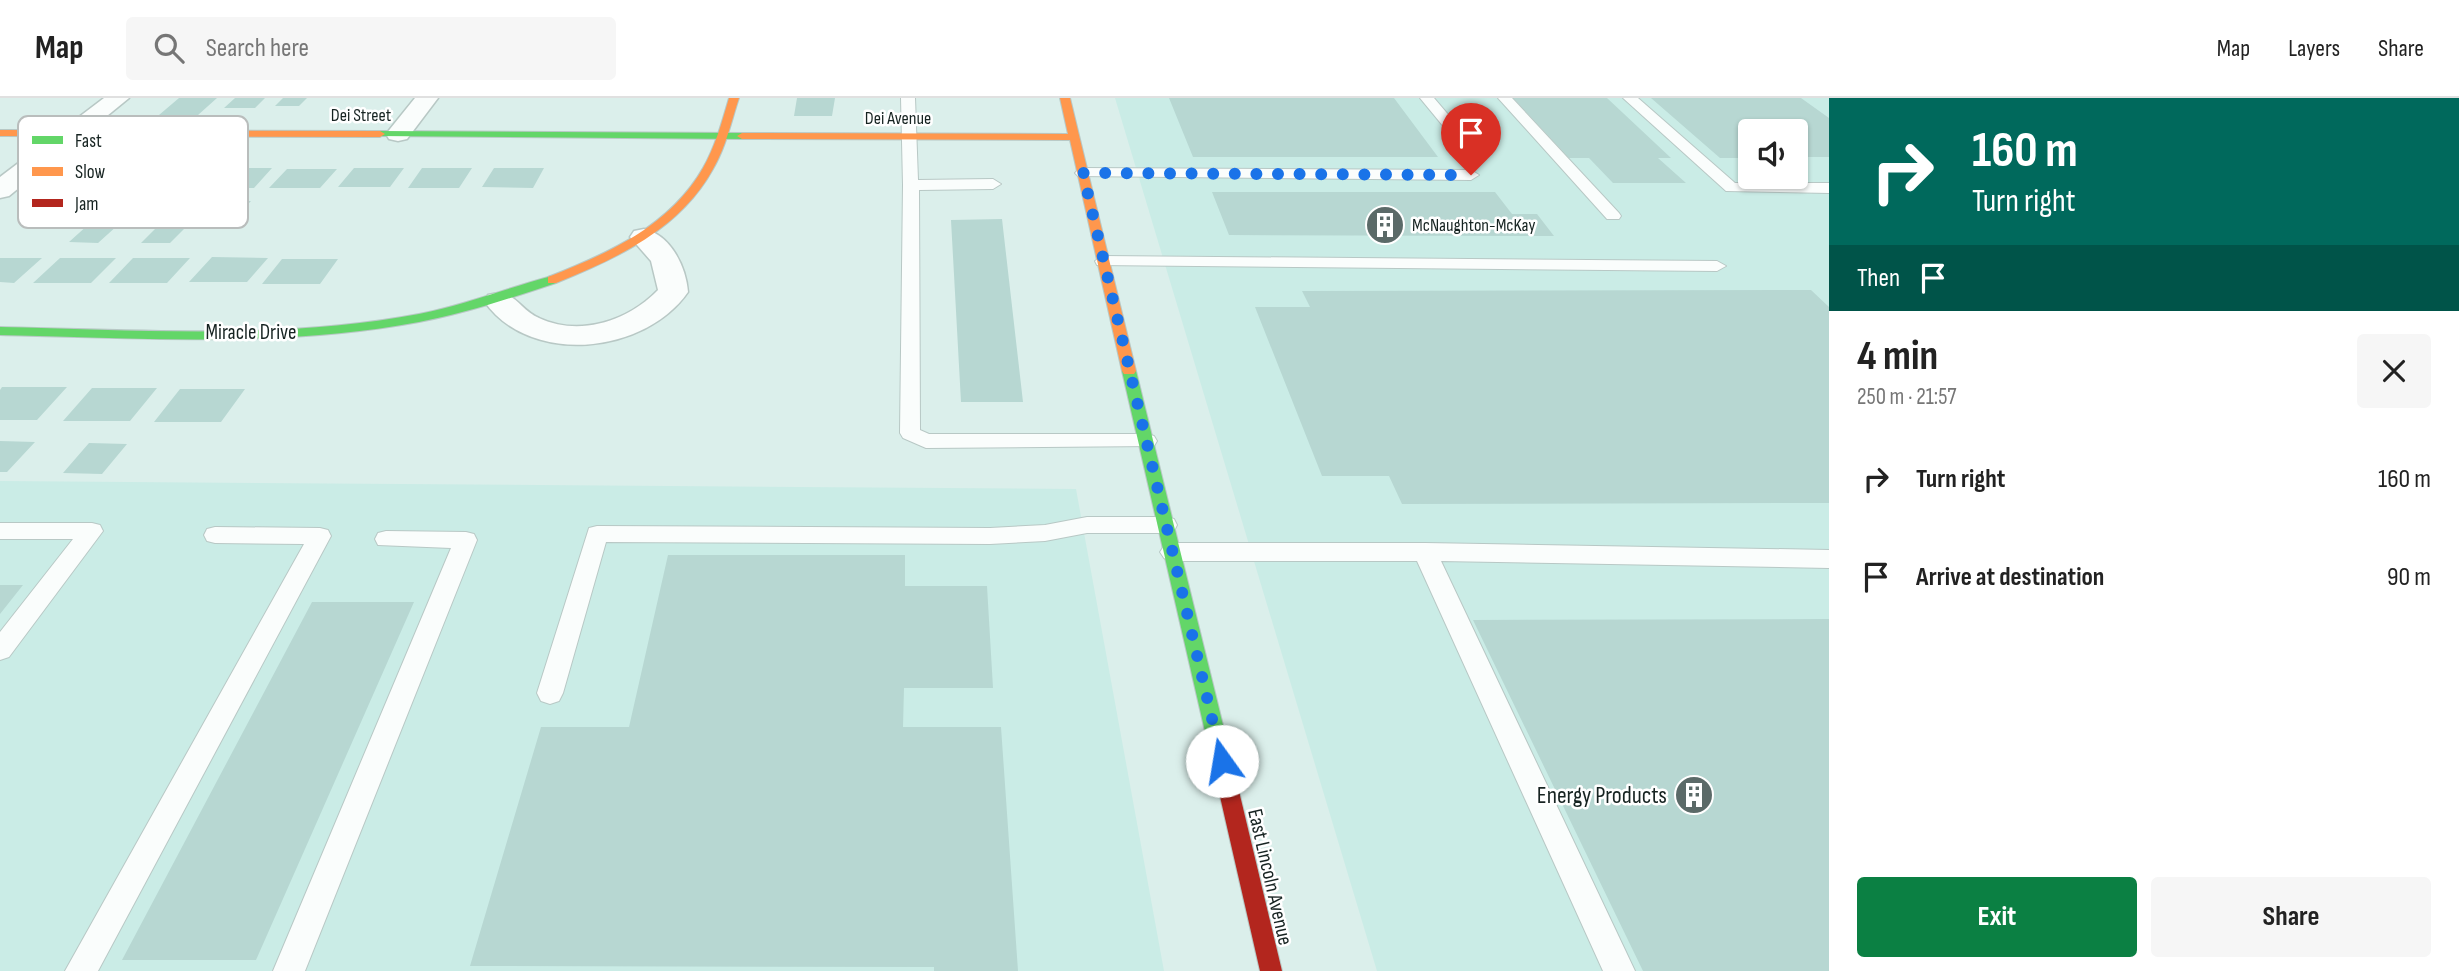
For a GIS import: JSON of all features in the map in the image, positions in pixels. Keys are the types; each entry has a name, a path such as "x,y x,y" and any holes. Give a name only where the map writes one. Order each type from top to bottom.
{"street":[{"path":"94,116 117,98"},
{"path":"398,134 427,98"},
{"name":"Miracle Drive","path":"0,331 307,332 414,320 499,300 572,274 644,237 697,188 711,164 734,98"},
{"name":"East Lincoln Avenue","path":"1065,98 1271,971"},
{"name":"Dei Street","path":"0,133 18,133"},
{"name":"Dei Street","path":"248,134 721,136"},
{"name":"Dei Avenue","path":"721,136 1075,137"},
{"path":"0,190 18,176"},
{"path":"499,300 528,324 557,333 598,334 624,328 647,318 673,292 668,262 644,237"}],"lane":[{"path":"908,98 911,185 910,432 926,442 1147,441"},
{"path":"1427,98 1458,135"},
{"path":"1505,98 1614,216"},
{"path":"1630,98 1731,188 1829,188"},
{"path":"1083,173 1471,175"},
{"path":"911,185 993,184"},
{"path":"1103,261 1717,266"},
{"path":"550,693 597,534 990,536 1045,533 1087,525 1166,525"},
{"path":"0,531 92,531 0,650"},
{"path":"81,971 320,536 215,535"},
{"path":"289,971 466,540 386,539"},
{"path":"1172,551 1829,559"},
{"path":"1425,552 1619,971"}],"shaded area":[{"path":"1115,98 1829,98 1829,971 1377,971"},
{"path":"0,481 1076,489 1164,971 0,971"}],"building":[{"path":"179,98 217,98 198,115 159,115"},
{"path":"235,98 265,98 255,108 224,108"},
{"path":"283,98 307,98 299,106 275,106"},
{"path":"797,98 835,98 832,116 794,116"},
{"path":"1169,98 1394,98 1438,157 1193,157"},
{"path":"1513,98 1607,98 1671,158 1658,158 1686,183 1613,183 1589,158 1569,158"},
{"path":"1651,98 1801,98 1829,118 1829,157 1808,157 1808,119 1738,119 1738,158 1720,158"},
{"path":"248,168 272,168 254,188 248,188"},
{"path":"354,168 404,168 390,187 338,187"},
{"path":"422,168 472,168 459,188 408,188"},
{"path":"494,168 544,168 533,188 482,187"},
{"path":"287,169 337,169 320,188 269,188"},
{"name":"McNaughton-McKay","path":"1212,192 1495,192 1512,214 1537,214 1554,236 1229,235"},
{"path":"1002,219 1023,402 961,402 951,220"},
{"path":"85,228 115,228 98,243 69,242"},
{"path":"156,228 185,228 170,243 141,243"},
{"path":"212,257 268,258 247,282 189,282"},
{"path":"0,258 42,258 14,283 0,282"},
{"path":"60,258 116,258 91,283 33,283"},
{"path":"133,258 190,258 167,283 109,283"},
{"path":"282,259 338,259 320,284 262,284"},
{"path":"1811,290 1829,307 1829,503 1402,504 1389,476 1322,476 1255,307 1310,307 1302,291"},
{"path":"2,387 67,387 37,420 0,420"},
{"path":"92,388 157,388 130,421 63,421"},
{"path":"180,389 245,389 221,422 154,422"},
{"path":"0,441 35,442 7,472 0,472"},
{"path":"89,443 127,444 102,474 63,473"},
{"path":"668,555 905,555 905,586 987,586 993,688 904,688 903,727 1001,727 1018,971 934,971 934,967 470,966 541,727 629,727"},
{"path":"0,585 23,585 0,614"},
{"path":"312,602 414,602 256,960 122,960"},
{"name":"Energy Products","path":"1829,619 1829,971 1643,971 1473,620"}],"traffic: fast":[{"path":"380,134 742,136"},
{"path":"0,331 210,335 349,328 418,318 486,302 552,280"},
{"path":"1129,371 1223,766"}],"traffic: slow":[{"path":"552,280 619,250 640,238 679,208 708,169 734,98"},
{"path":"1065,98 1129,371"},
{"path":"0,133 18,133"},
{"path":"248,134 380,134"},
{"path":"742,136 1075,137"}],"traffic: jam":[{"path":"1223,766 1271,971"}],"place":[{"name":"McNaughton-McKay","path":"1385,225"},
{"name":"Energy Products","path":"1694,795"}],"route":[{"path":"1222,761 1083,173 1471,175"}]}
